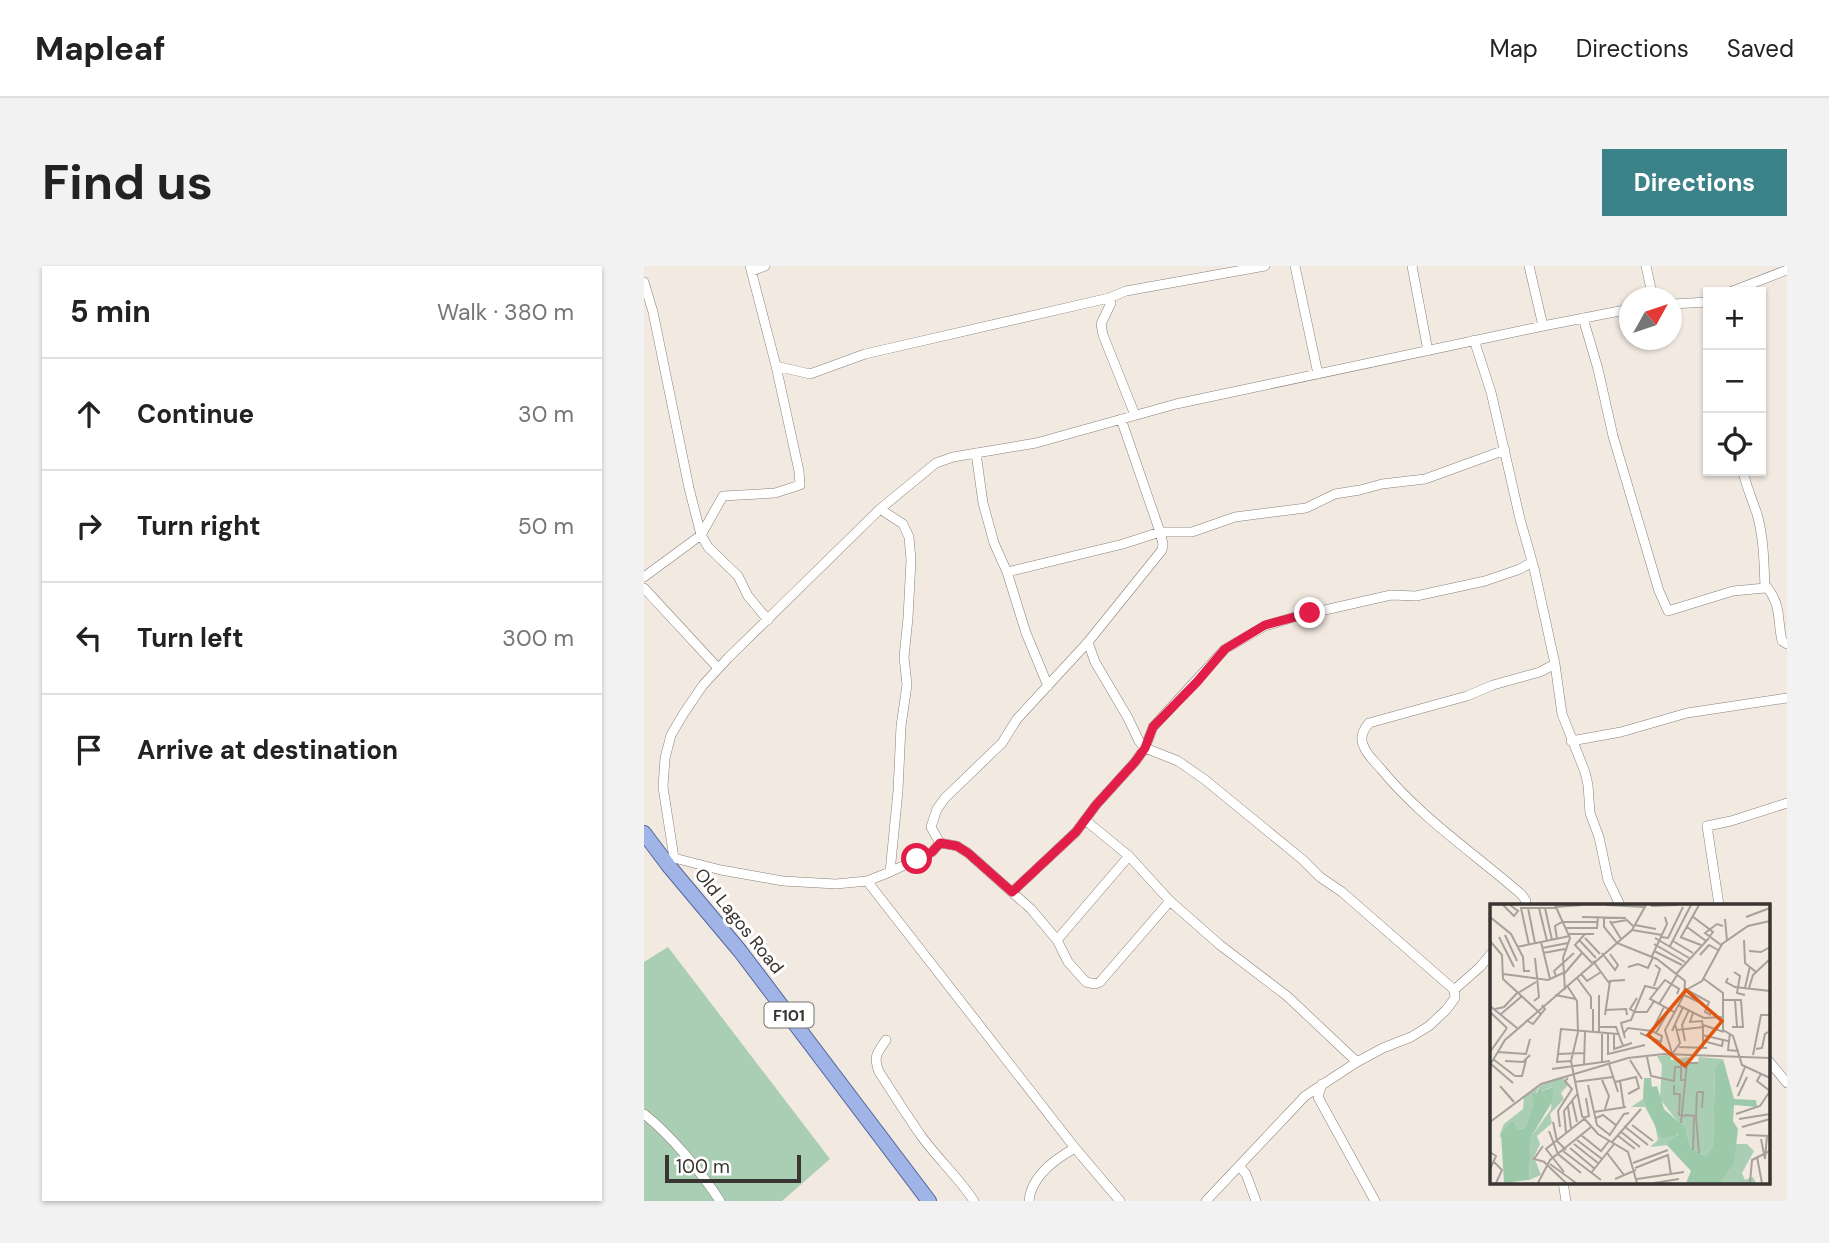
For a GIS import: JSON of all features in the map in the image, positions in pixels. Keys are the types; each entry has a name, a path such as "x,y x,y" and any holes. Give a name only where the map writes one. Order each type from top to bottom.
{"main road":[{"name":"Old Lagos Road","path":"644,833 671,861 929,1201"}],"street":[{"path":"644,577 701,535 723,496 775,493 800,485 776,366 751,268 765,266"},
{"path":"776,366 810,374 865,354 1109,298 1126,291 1265,266"},
{"path":"1295,266 1318,374"},
{"path":"1412,266 1428,351"},
{"path":"1528,266 1543,326"},
{"path":"1646,266 1651,287"},
{"path":"1743,287 1787,270"},
{"path":"644,282 653,312 701,535 708,547 738,576 748,596 768,620"},
{"path":"1109,298 1111,303 1101,324 1102,335 1135,415"},
{"path":"1682,304 1703,303"},
{"path":"940,843 932,852 890,872 867,881 836,884 783,881 671,861 663,787 665,758 671,735 703,684 880,509 936,463 953,457 1036,443 1175,404 1619,311"},
{"path":"1583,318 1613,436 1659,591 1668,611 1732,591 1767,587 1779,610 1782,641 1787,644"},
{"path":"1474,340 1491,392 1532,562 1555,664 1562,714 1588,785 1590,814 1599,837 1608,880 1620,904"},
{"path":"940,843 931,827 937,809 945,798 1002,743 1017,719 1088,642 1162,550 1160,532 1121,419"},
{"path":"1007,572 1123,544 1160,532 1192,532 1235,517 1306,508 1335,494 1360,491 1382,484 1415,481 1505,450"},
{"path":"976,453 984,503 995,543 1026,633 1048,686"},
{"path":"1744,476 1757,514 1765,588"},
{"path":"880,509 903,524 909,537 911,560 904,657 907,685 901,726 890,872"},
{"path":"1012,892 1076,832 1096,805 1135,762 1145,748 1153,727 1225,649 1265,625 1391,595 1416,596 1485,582 1532,562"},
{"path":"644,588 719,668"},
{"path":"1088,642 1095,662 1145,748 1178,761 1204,779 1320,877 1342,892 1454,990 1455,998 1429,1026 1357,1062 1306,1096 1206,1201"},
{"path":"1525,904 1522,895 1476,859 1401,792 1364,748 1361,738 1369,723 1467,696 1493,685 1540,672 1555,664"},
{"path":"1572,741 1622,732 1687,713 1787,698"},
{"path":"1719,904 1707,826 1787,803"},
{"path":"1086,820 1129,856 1170,901 1220,945 1287,996 1357,1062"},
{"path":"940,843 957,846 968,853 1031,909 1057,940 1068,962 1086,982 1100,982 1170,901"},
{"path":"1057,940 1129,856"},
{"path":"867,881 1120,1201"},
{"path":"1454,990 1490,955"},
{"path":"1480,967 1490,968"},
{"path":"887,1040 876,1054 875,1062 879,1072 921,1135 944,1165 964,1185 974,1201"},
{"path":"1770,1062 1787,1083"},
{"path":"1322,1084 1318,1097 1375,1201"},
{"path":"644,1114 666,1133 720,1201"},
{"path":"1029,1201 1033,1185 1044,1171 1075,1147"},
{"path":"1240,1167 1247,1174 1256,1201"}],"green space":[{"path":"668,947 830,1159 782,1201 644,1201 644,962"}],"route":[{"path":"917,859 932,852 940,843 957,846 1012,892 1076,832 1096,805 1135,762 1145,748 1153,727 1225,649 1265,625 1310,613"}]}
